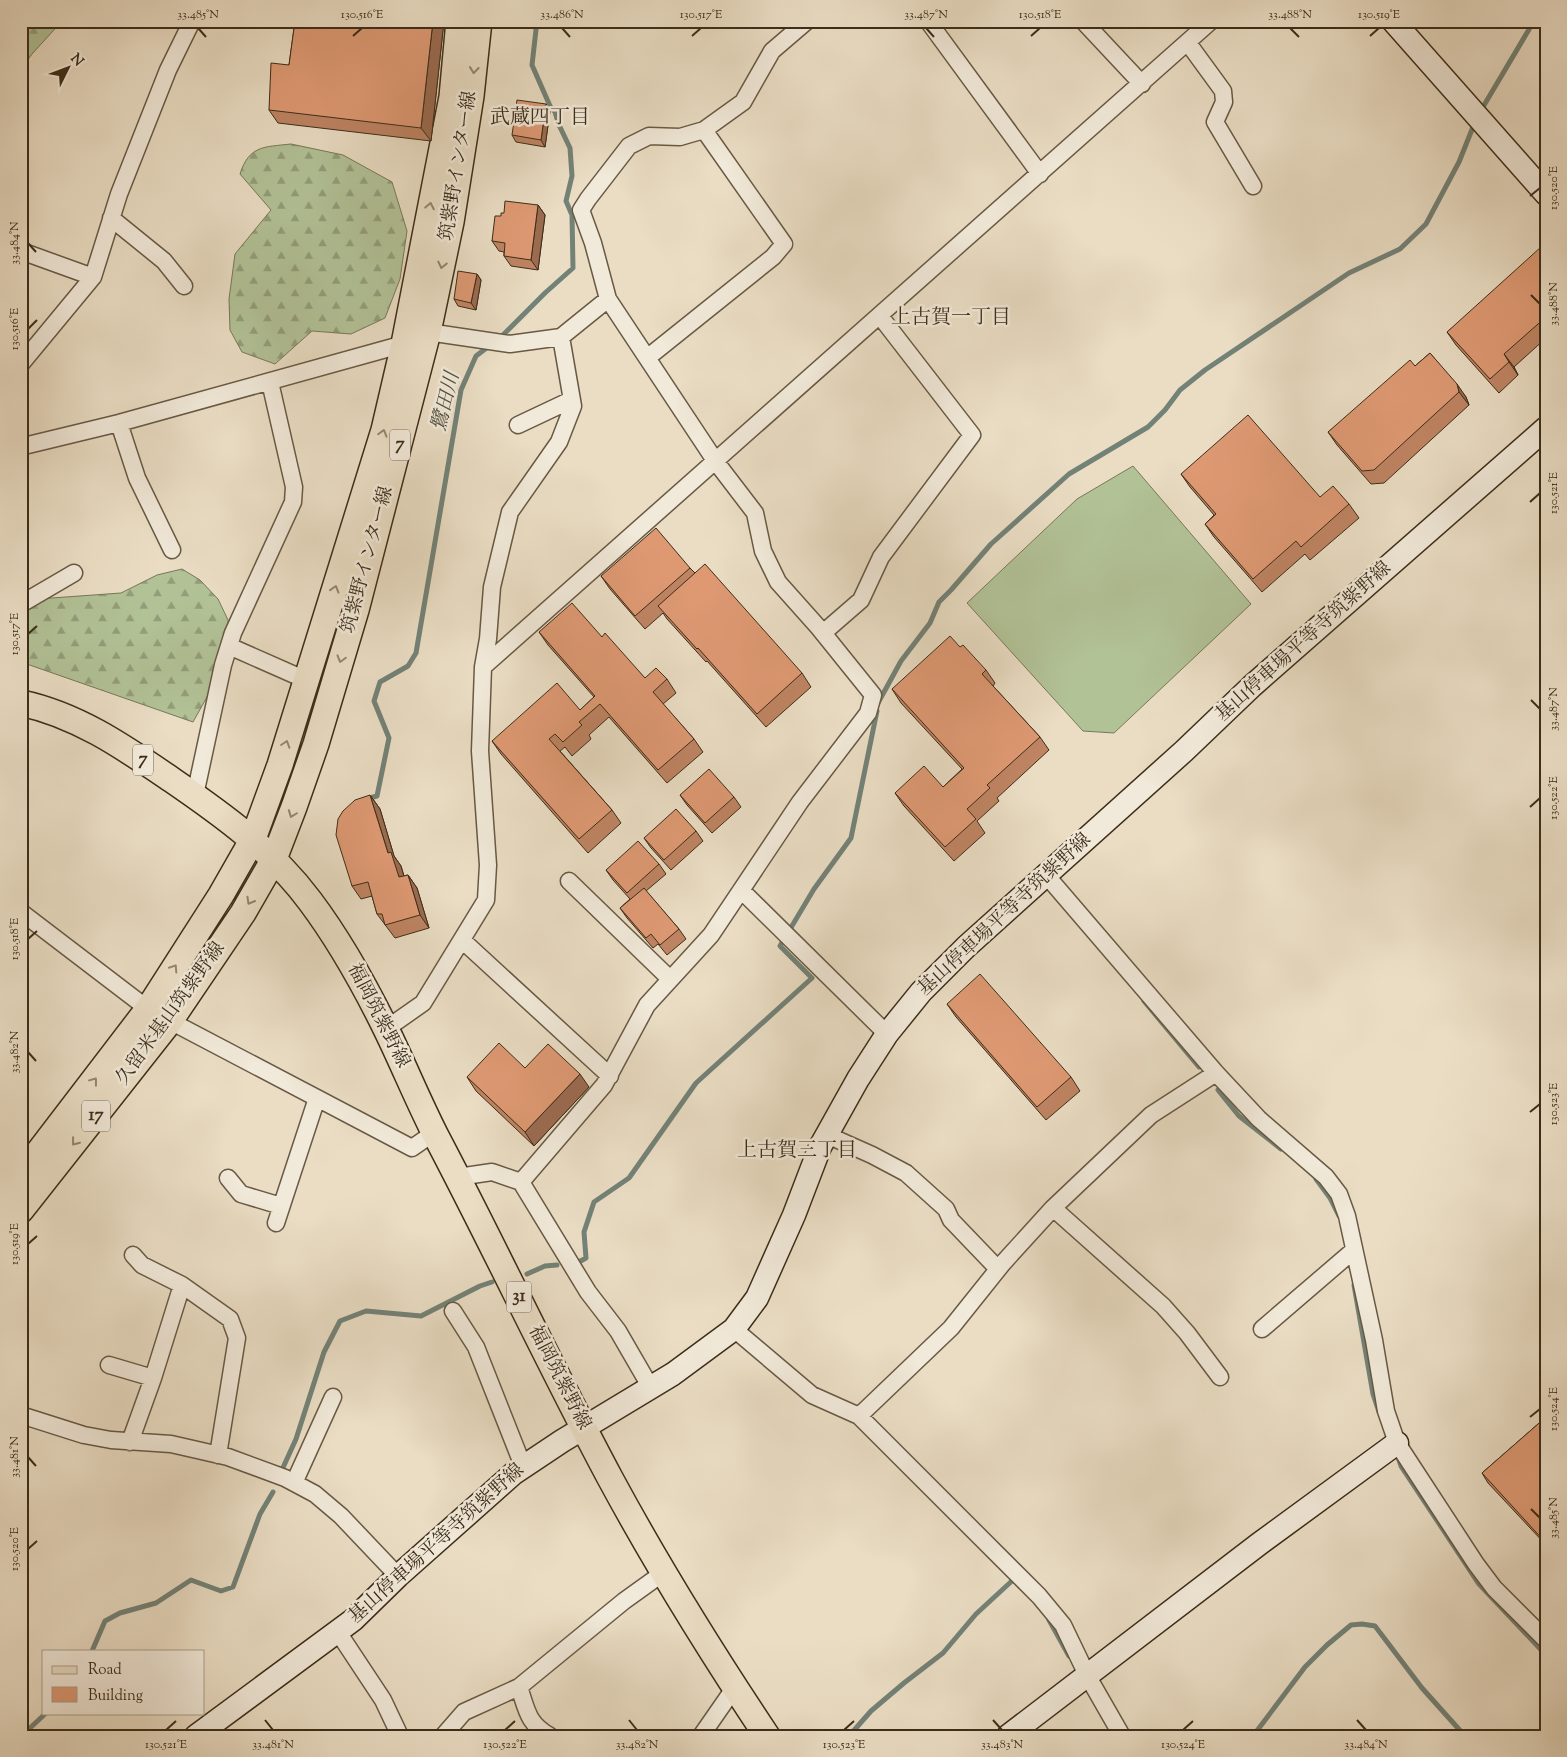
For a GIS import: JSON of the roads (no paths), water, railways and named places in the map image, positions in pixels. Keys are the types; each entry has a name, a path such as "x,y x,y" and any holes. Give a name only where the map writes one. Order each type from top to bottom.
{"main road":[{"name":"筑紫野インター線","path":"253,840 306,680 384,430 404,344 452,97 459,21"},
{"name":"筑紫野インター線","path":"274,858 316,744 348,636 428,332 451,222 471,96 479,21"},
{"path":"1393,21 1546,194"},
{"name":"基山停車場平等寺筑紫野線","path":"196,1736 353,1620 457,1522 523,1466 673,1374 734,1329 757,1298 827,1134 886,1034 921,992 966,947 1184,751 1252,686 1546,428"},
{"name":"7","path":"21,703 38,706 83,724 124,747 194,795 274,858"},
{"name":"久留米基山筑紫野線","path":"21,1175 148,1009 253,840"},
{"name":"久留米基山筑紫野線","path":"21,1210 170,1021 243,913 274,858"},
{"name":"福岡筑紫野線","path":"274,858 309,899 349,958 386,1029 434,1132 584,1428 663,1573 767,1736"},
{"path":"1008,1736 1258,1544 1397,1443"}],"street":[{"path":"21,364 93,277 119,194 165,79 192,21"},
{"path":"521,1182 604,1085 647,1006 711,935 800,802 868,713 874,695 778,582 763,551 755,513 716,462 608,299 593,243 581,210 628,146 649,136 680,137 704,130 744,102 772,51 807,21"},
{"path":"928,21 1040,174"},
{"path":"1083,21 1142,84"},
{"path":"483,667 1211,21"},
{"path":"1188,43 1223,91 1224,102 1215,122 1253,186"},
{"path":"647,358 773,257 784,244 704,130"},
{"path":"111,218 164,261 184,286"},
{"path":"21,251 93,277"},
{"path":"428,332 510,344 561,337 608,299"},
{"path":"823,633 861,600 881,557 972,435 880,316"},
{"path":"386,1029 423,1003 486,900 488,865 480,751 483,667 488,639 492,587 510,512 559,442 573,406 561,337"},
{"path":"21,443 28,445 119,423 404,344"},
{"path":"194,795 223,665 233,633 293,502 294,487 270,382"},
{"path":"518,425 572,400"},
{"path":"119,423 137,478 172,550"},
{"path":"21,604 74,573"},
{"path":"229,646 306,680"},
{"path":"1046,875 1216,1073 1259,1119 1326,1177 1339,1194 1347,1216 1386,1410 1397,1443 1476,1564 1494,1588 1546,1640"},
{"path":"569,881 670,979"},
{"path":"741,890 886,1034"},
{"path":"21,912 148,1009 170,1021 412,1148 434,1132"},
{"path":"462,940 610,1076"},
{"path":"859,1416 951,1328 998,1269 1053,1208 1151,1115 1216,1073"},
{"path":"276,1223 317,1098"},
{"path":"827,1134 906,1173 946,1209 951,1220 998,1269"},
{"path":"458,1177 492,1172 521,1182 588,1292 618,1330 651,1388"},
{"path":"228,1178 241,1194 281,1206"},
{"path":"1053,1208 1163,1306 1187,1333 1220,1378"},
{"path":"1262,1329 1354,1250"},
{"path":"132,1255 142,1265 182,1285 230,1319 237,1338 218,1455"},
{"path":"130,1442 153,1378 182,1285"},
{"path":"453,1311 476,1348 523,1466"},
{"path":"734,1329 812,1395 859,1416 1040,1596 1063,1625 1122,1736"},
{"path":"110,1365 153,1378"},
{"path":"294,1483 333,1397"},
{"path":"22,1416 84,1435 130,1442 171,1444 228,1457 294,1483 315,1494 341,1516 398,1576"},
{"path":"443,1736 464,1712 519,1687 624,1601 663,1573"},
{"path":"338,1632 383,1700 400,1736"},
{"path":"519,1687 530,1720 542,1732 550,1736"},
{"path":"701,1736 735,1687"}],"waterway":[{"name":"鷺田川","path":"500,338 573,268 572,215 566,201 572,176 570,148 532,65 537,21"},
{"path":"1480,112 1534,21"},
{"path":"878,703 901,661 930,623 939,602 991,544 1069,474 1148,427 1165,410 1180,390 1205,370 1349,273 1400,249 1426,224 1459,162 1475,122"},
{"name":"鷺田川","path":"366,799 377,796 389,738 374,701 380,682 408,666 416,653 461,390 476,356 489,346"},
{"path":"577,1263 586,1258 584,1232 594,1202 629,1178 696,1083 812,978 780,946 814,889 851,838 877,711"},
{"path":"1144,1001 1199,1067"},
{"path":"1218,1090 1239,1116 1281,1149"},
{"path":"1316,1179 1330,1198 1339,1216"},
{"path":"527,1274 545,1266 557,1265"},
{"path":"281,1472 296,1439 324,1352 340,1321 366,1311 421,1316 480,1286 492,1282"},
{"path":"1354,1285 1373,1394 1379,1412"},
{"path":"1398,1457 1401,1466 1479,1584 1546,1655"},
{"path":"92,1650 105,1621 120,1613 156,1603 191,1580 221,1591 233,1587 260,1514 273,1492"},
{"path":"849,1736 871,1711 943,1653 976,1614 1014,1579 1017,1581"},
{"path":"1049,1620 1069,1656"},
{"path":"1253,1736 1305,1667 1351,1625 1362,1624 1375,1626 1422,1688 1465,1736"},
{"path":"21,1732 29,1729 45,1714"}],"district":[{"name":"武蔵四丁目","path":"540,118"},
{"name":"上古賀一丁目","path":"951,318"},
{"name":"上古賀三丁目","path":"797,1151"}]}
